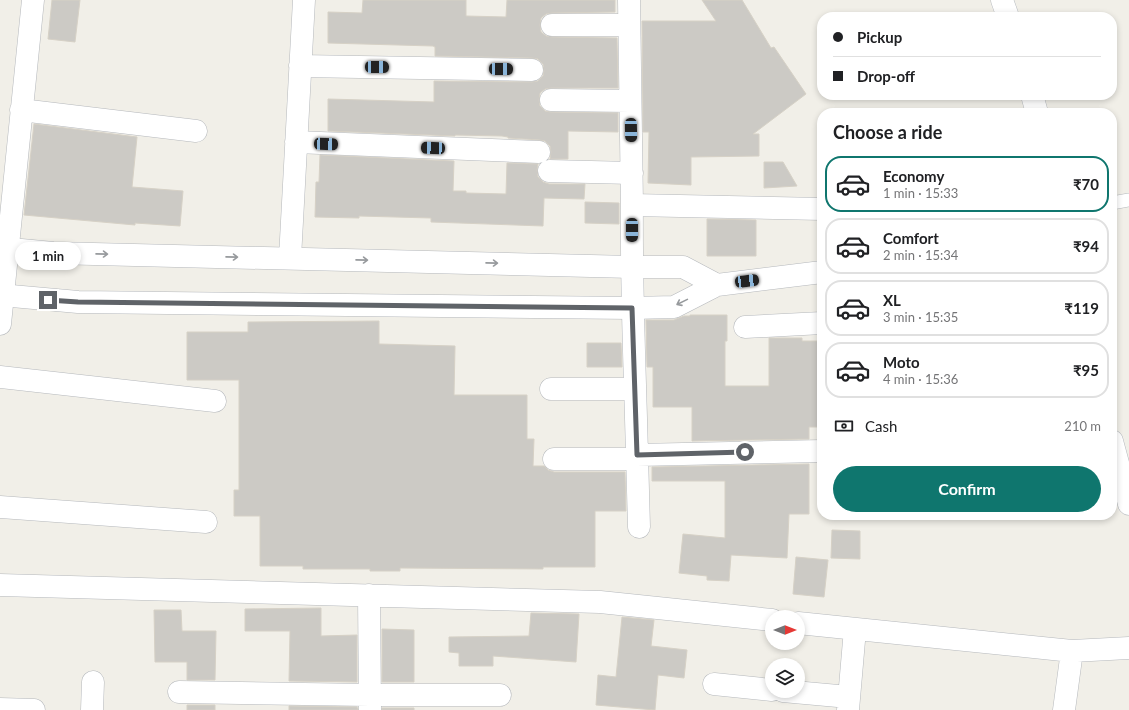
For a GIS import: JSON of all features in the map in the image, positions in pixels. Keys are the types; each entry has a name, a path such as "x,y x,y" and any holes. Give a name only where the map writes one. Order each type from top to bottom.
{"street":[{"path":"0,324 8,166 21,110 33,0"},
{"path":"290,258 304,0"},
{"path":"629,0 632,174 632,308 639,527"},
{"path":"1002,0 1006,12"},
{"path":"552,25 629,25"},
{"path":"300,66 532,70"},
{"path":"552,100 630,101"},
{"path":"21,110 196,131"},
{"path":"296,142 539,152"},
{"path":"549,171 632,174"},
{"path":"632,205 817,209"},
{"path":"4,248 53,253 683,267 717,285"},
{"path":"1,295 78,302 632,308 674,307 717,285 817,273"},
{"path":"745,327 817,323"},
{"path":"0,377 215,401"},
{"path":"552,389 635,389"},
{"path":"554,458 637,457 817,450"},
{"path":"1117,460 1129,504"},
{"path":"0,507 206,522"},
{"path":"0,585 600,602 765,619"},
{"path":"369,596 370,703"},
{"path":"805,624 1072,651 1129,648"},
{"path":"805,695 849,704 855,629"},
{"path":"1064,710 1072,651"},
{"path":"92,710 93,682"},
{"path":"714,684 765,689"},
{"path":"179,692 370,703 500,695"},
{"path":"0,709 34,710"}],"lane":[{"path":"1117,202 1129,200"}],"building":[{"path":"52,0 80,0 75,42 48,39"},
{"path":"363,0 466,0 466,16 506,17 507,0 615,0 615,12 546,14 541,18 540,25 541,32 546,36 617,38 618,88 551,88 545,89 540,93 539,100 540,106 545,111 550,112 618,113 618,132 568,131 568,159 550,159 550,146 545,141 540,140 508,138 502,136 455,136 328,131 328,99 434,102 434,81 532,82 538,81 543,76 543,64 538,59 532,58 435,56 435,47 433,46 328,43 328,12 362,13"},
{"path":"702,0 742,0 771,48 774,47 806,94 753,134 759,134 759,156 691,157 691,185 648,183 649,132 643,132 642,21 716,21"},
{"path":"34,124 137,137 132,187 183,191 180,226 135,223 135,225 24,215"},
{"path":"320,155 454,161 453,191 466,191 466,193 506,194 507,163 538,164 538,177 543,182 549,184 585,184 584,199 544,198 543,226 431,222 431,218 359,216 359,218 315,217 316,182 319,182"},
{"path":"764,162 783,162 797,186 764,188"},
{"path":"585,202 619,203 619,224 585,223"},
{"path":"707,219 756,220 756,256 707,256"},
{"path":"727,315 727,341 725,341 725,386 769,386 769,338 802,338 802,341 817,341 817,427 809,427 809,439 692,441 692,407 653,407 653,367 647,367 646,320 674,320 684,316"},
{"path":"379,321 379,344 455,346 454,395 527,395 527,439 534,439 533,466 544,466 548,470 554,472 625,472 626,511 595,511 595,567 543,567 543,569 400,568 400,571 370,571 370,569 303,569 303,566 260,566 260,516 234,516 234,490 239,490 239,380 187,380 187,332 248,332 248,322"},
{"path":"587,343 621,343 622,367 587,367"},
{"path":"809,464 809,514 789,514 787,558 731,555 729,581 707,580 707,576 679,573 683,534 725,538 725,481 652,481 652,467"},
{"path":"832,530 860,531 860,559 831,558"},
{"path":"796,557 828,560 824,597 793,594"},
{"path":"321,608 321,636 357,635 357,682 289,681 290,631 245,631 245,609"},
{"path":"154,610 181,610 182,631 216,631 215,680 187,680 187,662 155,662"},
{"path":"531,613 579,614 576,662 493,656 493,666 459,666 459,653 449,652 449,637 529,636"},
{"path":"622,617 654,620 651,646 687,650 684,678 658,675 655,710 596,705 598,675 616,677"},
{"path":"382,629 414,630 414,682 382,682"},
{"path":"187,705 215,705 215,710 187,710"},
{"path":"289,706 357,707 358,710 289,710"},
{"path":"382,708 414,708 414,710 382,710"}],"route":[{"path":"48,300 78,302 632,308 637,455 745,452"}]}
